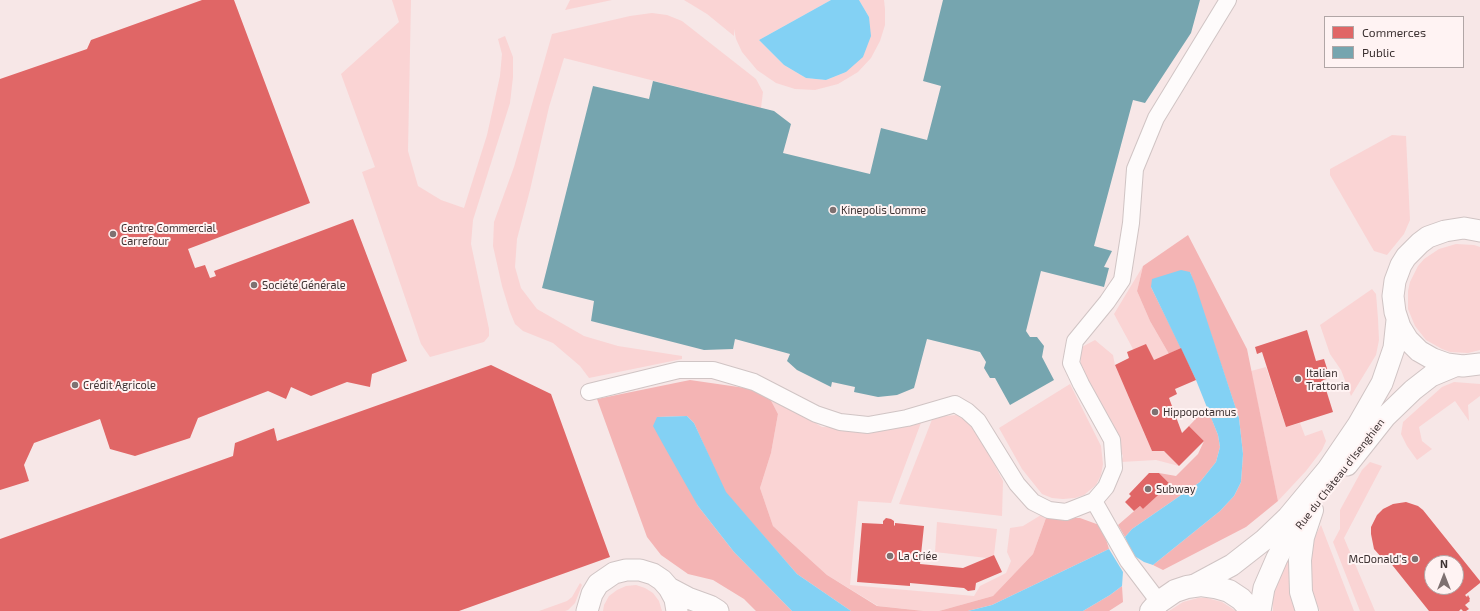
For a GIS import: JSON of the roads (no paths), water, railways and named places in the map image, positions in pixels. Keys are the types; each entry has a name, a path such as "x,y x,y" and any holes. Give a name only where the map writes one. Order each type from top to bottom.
{"street":[{"path":"589,392 679,370 713,370 754,382 816,414 840,422 868,425 907,418 955,404 967,411 978,421 1017,484 1033,502 1048,510 1066,512 1094,501 1106,487 1114,468 1112,440 1071,363 1074,341 1107,302 1122,280 1131,223 1135,169 1156,118 1228,0"},
{"path":"1480,231 1464,228 1445,230 1428,238 1413,249 1401,265 1395,281 1394,304 1397,320 1408,340 1419,351 1440,362 1455,366 1480,364"},
{"name":"Rue du Château d'Isenghien","path":"1155,607 1175,591 1193,586 1232,565 1264,540 1288,517 1328,469 1358,425 1382,383 1394,348 1397,320"},
{"name":"Rue du Château d'Isenghien","path":"1260,611 1264,588 1283,547 1372,433 1398,403 1413,390 1431,376 1455,366"},
{"path":"1094,501 1155,607"},
{"path":"1307,611 1301,592 1300,565 1304,537 1312,510"},
{"path":"587,611 592,594 598,584 614,573 626,570 640,570 652,574 662,580 669,588 675,599 677,611"},
{"name":"Rue du Château d'Isenghien","path":"1193,586 1215,586 1229,591 1241,599 1252,611"},
{"path":"669,588 718,611"}],"water":[{"path":"831,0 859,0 869,17 871,36 863,57 846,72 826,80 806,78 784,65 759,40"},
{"path":"1181,270 1190,272 1195,284 1239,418 1243,454 1241,482 1234,496 1220,511 1153,565 1144,562 1133,555 1125,537 1132,529 1200,482 1216,462 1220,447 1218,435 1196,380 1151,287 1152,279"},
{"path":"687,416 694,423 726,492 797,574 851,611 792,611 734,552 698,506 653,426 657,417"},
{"path":"1109,549 1123,572 1122,586 1083,611 968,611 992,605"}],"place":[{"name":"Kinepolis Lomme","path":"833,210"},
{"name":"Centre Commercial Carrefour","path":"113,234"},
{"name":"Société Générale","path":"254,285"},
{"name":"Italian Trattoria","path":"1298,379"},
{"name":"Crédit Agricole","path":"75,385"},
{"name":"Hippopotamus","path":"1155,412"},
{"name":"Subway","path":"1148,489"},
{"name":"La Criée","path":"890,556"},
{"name":"McDonald's","path":"1415,559"}]}
